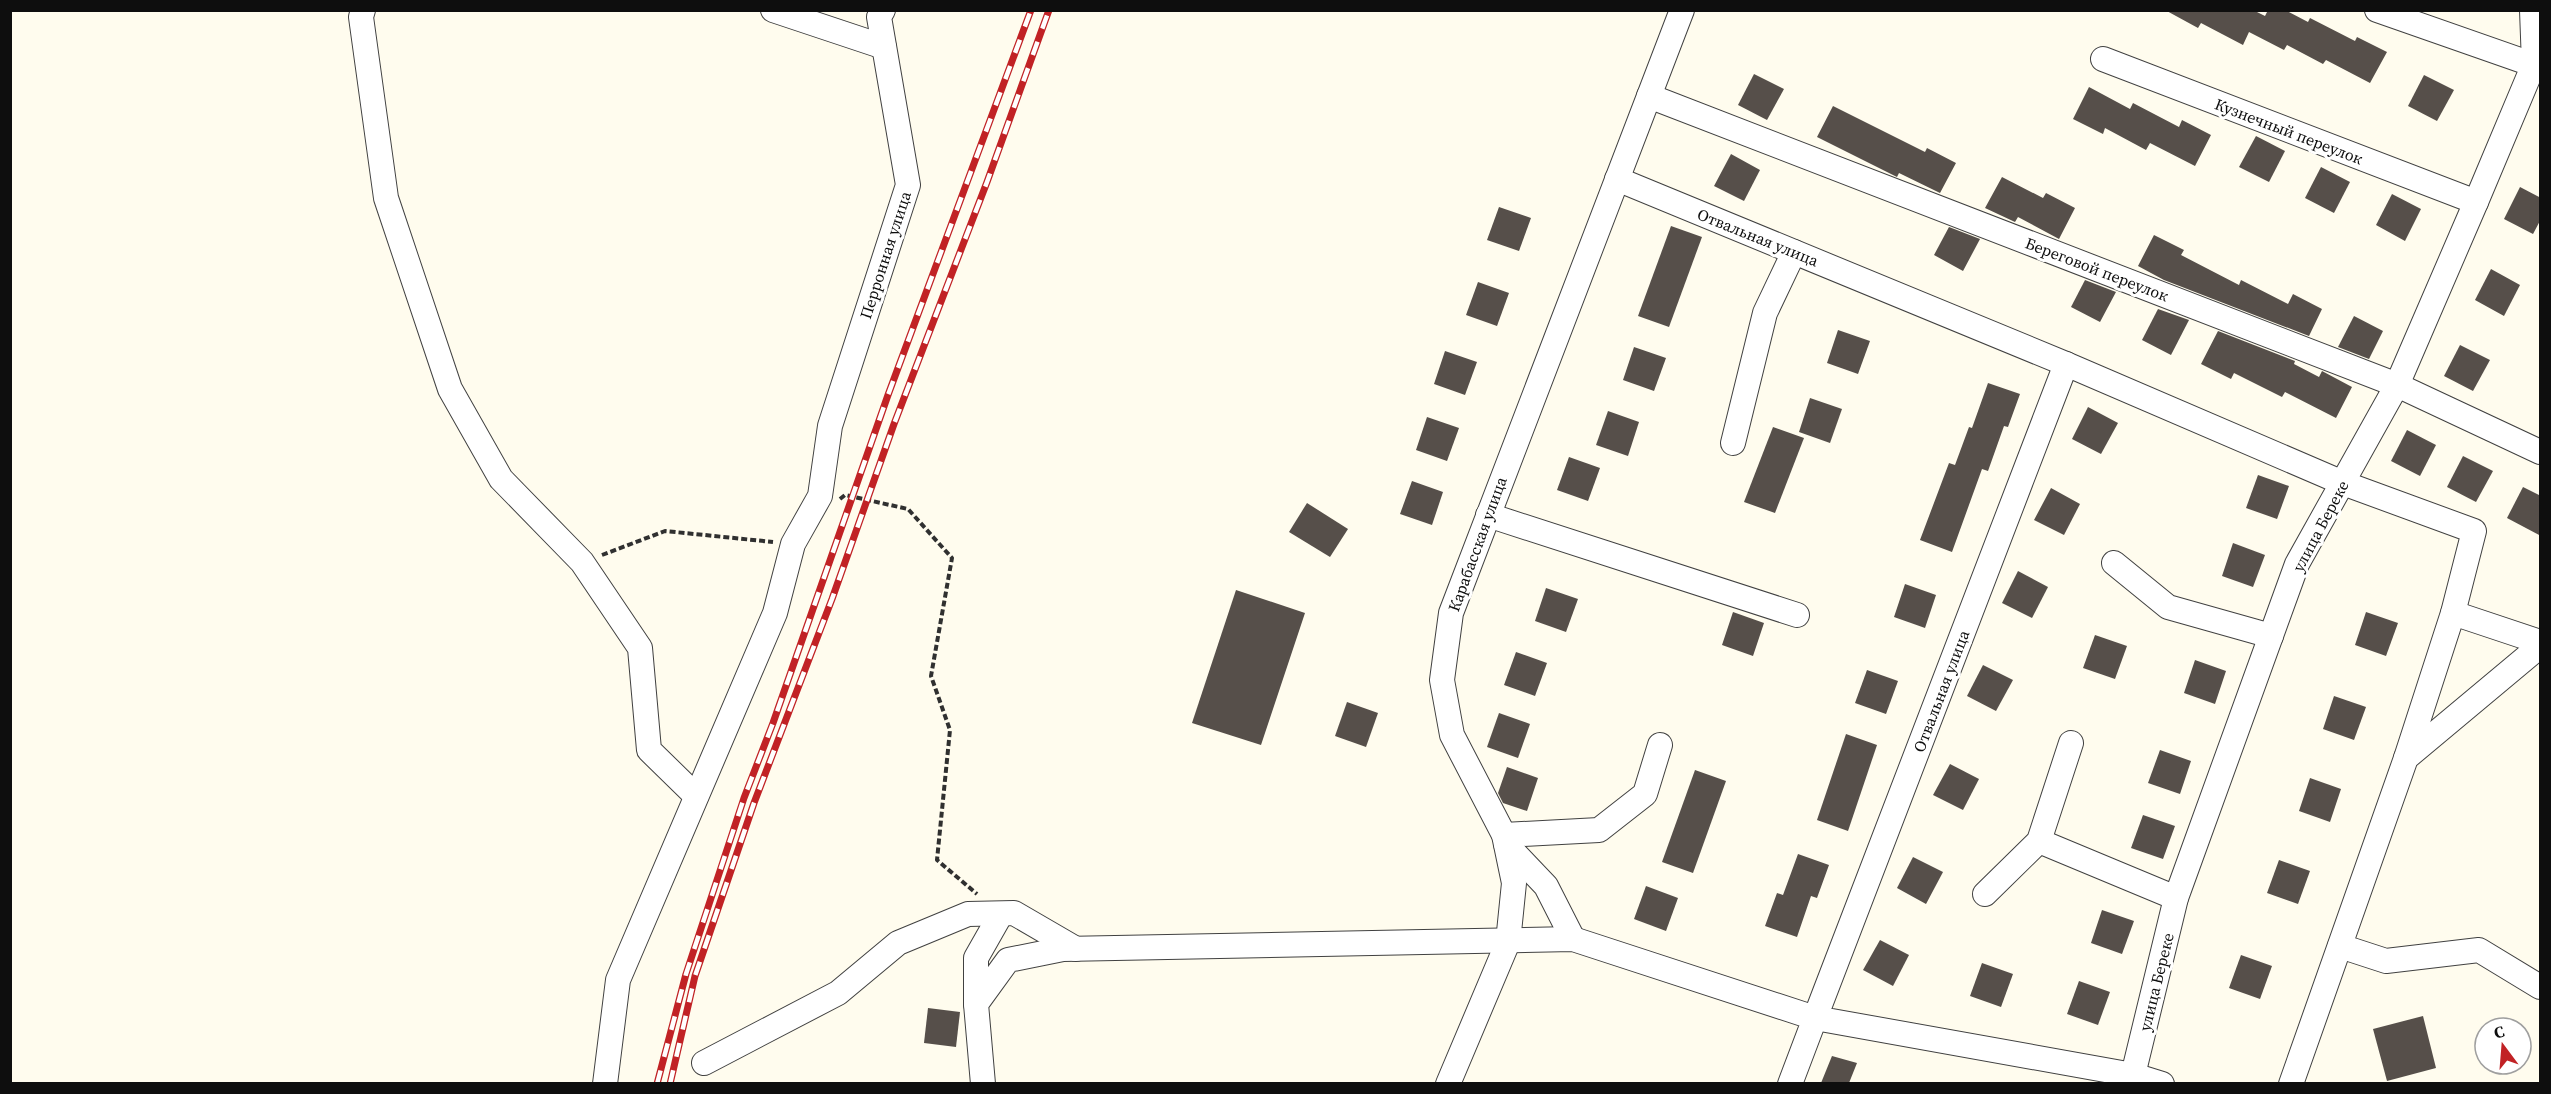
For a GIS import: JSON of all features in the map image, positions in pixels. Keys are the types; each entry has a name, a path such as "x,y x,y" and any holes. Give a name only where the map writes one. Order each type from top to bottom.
{"street":[{"path":"363,10 362,17 386,198 450,389 501,479 582,562 640,648 649,750 696,796"},
{"path":"773,10 884,47"},
{"name":"Перронная улица","path":"605,1083 618,980 775,613 793,544 820,496 830,426 908,185 879,17 883,10"},
{"name":"Карабасская улица","path":"1448,1083 1508,942 1514,884 1505,840 1452,735 1442,680 1451,613 1682,10"},
{"path":"2377,10 2537,66 2532,10"},
{"name":"Кузнечный переулок","path":"2103,59 2476,202"},
{"name":"улица Береке","path":"2133,1075 2176,898 2297,564 2397,385 2537,66"},
{"name":"Береговой переулок","path":"1649,96 2397,385 2541,453"},
{"name":"Отвальная улица","path":"1617,179 2066,364 2343,483 2474,531 2453,613"},
{"path":"1733,443 1765,313 1794,252"},
{"name":"Отвальная улица","path":"1790,1083 2066,364"},
{"path":"1488,515 1797,615"},
{"path":"2114,563 2168,607 2271,636"},
{"path":"2291,1083 2406,758 2453,613 2541,644"},
{"path":"2406,758 2541,644"},
{"path":"1985,894 2039,841 2071,743"},
{"path":"1505,840 1599,830 1645,794 1660,745"},
{"path":"1505,840 1546,886 1573,939"},
{"path":"2039,841 2176,898"},
{"path":"704,1063 838,993 898,943 968,914 1014,914 1076,949"},
{"path":"983,1083 976,1004 976,958 1001,914"},
{"path":"976,1004 1008,960 1063,949 1573,939 1815,1018 2133,1075 2162,1083"},
{"path":"2340,946 2386,961 2479,950 2541,987"}],"path":[{"path":"836,502 845,495 908,509 952,558 931,676 950,729 937,860 1001,914"},
{"path":"582,562 666,531 775,542 806,521"}],"building":[{"path":"2165,10 2253,10 2265,16 2268,10 2285,10 2308,22 2310,18 2355,41 2357,37 2387,52 2370,83 2326,60 2323,64 2287,45 2284,50 2249,32 2243,45 2201,23 2198,28"},
{"path":"1754,74 1784,89 1767,120 1738,105"},
{"path":"2424,75 2454,90 2437,121 2408,106"},
{"path":"2089,87 2130,109 2133,103 2179,127 2182,120 2211,135 2195,166 2150,143 2146,150 2105,128 2103,134 2073,119"},
{"path":"1833,106 1925,152 1927,148 1956,163 1940,193 1899,173 1897,177 1817,137"},
{"path":"2256,136 2285,151 2269,182 2239,167"},
{"path":"1731,154 1760,170 1744,201 1714,186"},
{"path":"2321,167 2350,182 2334,213 2305,198"},
{"path":"2002,177 2043,198 2046,193 2075,208 2059,239 2018,217 2015,222 1985,208"},
{"path":"2520,187 2541,198 2541,219 2533,234 2504,219"},
{"path":"2392,194 2421,209 2405,241 2376,225"},
{"path":"1499,207 1531,218 1519,251 1487,240"},
{"path":"1671,226 1702,237 1669,327 1638,316"},
{"path":"1949,227 1980,239 1963,271 1934,255"},
{"path":"2154,235 2184,250 2181,255 2239,285 2241,280 2288,304 2293,294 2322,309 2309,336 2164,280 2138,266"},
{"path":"2491,269 2520,285 2504,316 2475,300"},
{"path":"2085,280 2116,292 2100,322 2071,307"},
{"path":"1478,282 1509,293 1497,326 1466,315"},
{"path":"2158,309 2189,320 2171,355 2142,340"},
{"path":"2354,316 2383,331 2369,359 2338,347"},
{"path":"1838,330 1870,341 1858,374 1827,363"},
{"path":"2218,331 2295,361 2294,364 2319,377 2322,371 2352,387 2336,418 2285,392 2282,397 2234,373 2231,379 2201,364"},
{"path":"2460,345 2490,360 2473,391 2444,376"},
{"path":"1634,347 1666,358 1654,391 1623,380"},
{"path":"1445,351 1477,362 1465,395 1434,384"},
{"path":"1988,383 2020,394 2008,427 2004,426 1988,471 1982,469 1952,552 1920,540 1949,463 1955,465 1969,427 1972,428"},
{"path":"1810,398 1842,409 1830,443 1799,432"},
{"path":"2088,407 2118,423 2101,454 2072,439"},
{"path":"1608,411 1639,422 1628,456 1596,445"},
{"path":"1427,417 1459,428 1447,461 1416,450"},
{"path":"1773,427 1804,438 1775,513 1744,502"},
{"path":"2407,430 2436,445 2420,476 2391,461"},
{"path":"2463,456 2493,471 2476,502 2447,487"},
{"path":"1569,457 1600,468 1588,501 1557,490"},
{"path":"2258,475 2289,486 2277,519 2246,508"},
{"path":"1412,481 1443,492 1432,525 1400,514"},
{"path":"2523,487 2541,496 2541,536 2507,518"},
{"path":"2051,488 2080,504 2064,535 2034,520"},
{"path":"1307,503 1348,529 1330,557 1289,532"},
{"path":"2233,543 2265,555 2253,587 2222,576"},
{"path":"2018,571 2048,587 2032,618 2002,603"},
{"path":"1905,584 1936,595 1925,628 1894,617"},
{"path":"1546,588 1578,599 1566,632 1535,621"},
{"path":"1236,590 1305,613 1261,745 1192,723"},
{"path":"1733,612 1764,623 1753,656 1722,645"},
{"path":"2366,612 2398,623 2386,656 2355,645"},
{"path":"2095,635 2127,646 2115,679 2083,668"},
{"path":"1516,652 1547,663 1535,696 1504,685"},
{"path":"2195,660 2226,671 2215,704 2184,693"},
{"path":"1983,665 2013,680 1996,711 1967,696"},
{"path":"1867,670 1898,681 1886,714 1855,703"},
{"path":"2334,696 2366,707 2354,740 2323,729"},
{"path":"1347,702 1378,713 1366,747 1335,736"},
{"path":"1499,713 1530,724 1518,758 1487,747"},
{"path":"1846,734 1877,745 1848,831 1817,820"},
{"path":"2160,750 2191,761 2180,794 2148,783"},
{"path":"1950,764 1979,779 1963,810 1933,795"},
{"path":"1507,767 1538,778 1527,811 1503,803 1498,793"},
{"path":"1695,770 1726,781 1693,873 1662,862"},
{"path":"2310,778 2341,789 2330,822 2299,811"},
{"path":"2143,815 2175,826 2163,859 2131,848"},
{"path":"1798,854 1829,865 1817,898 1811,896 1797,937 1765,926 1777,893 1783,895"},
{"path":"1913,857 1943,872 1926,904 1897,888"},
{"path":"2279,860 2310,871 2298,904 2267,893"},
{"path":"1646,886 1678,898 1666,931 1634,919"},
{"path":"2102,910 2134,921 2122,954 2091,943"},
{"path":"1880,940 1909,955 1893,986 1863,970"},
{"path":"2241,955 2272,966 2260,999 2229,988"},
{"path":"1982,963 2013,974 2001,1007 1970,996"},
{"path":"2079,981 2110,992 2098,1025 2067,1014"},
{"path":"928,1008 960,1012 956,1047 924,1043"},
{"path":"2423,1016 2436,1068 2387,1081 2373,1029"},
{"path":"1832,1056 1857,1063 1849,1083 1821,1083"}],"railway":[{"path":"657,1084 686,974 744,798 773,723 888,395 1031,10"},
{"path":"670,1084 695,976 754,803 832,599 894,424 987,182 1049,10"}]}
